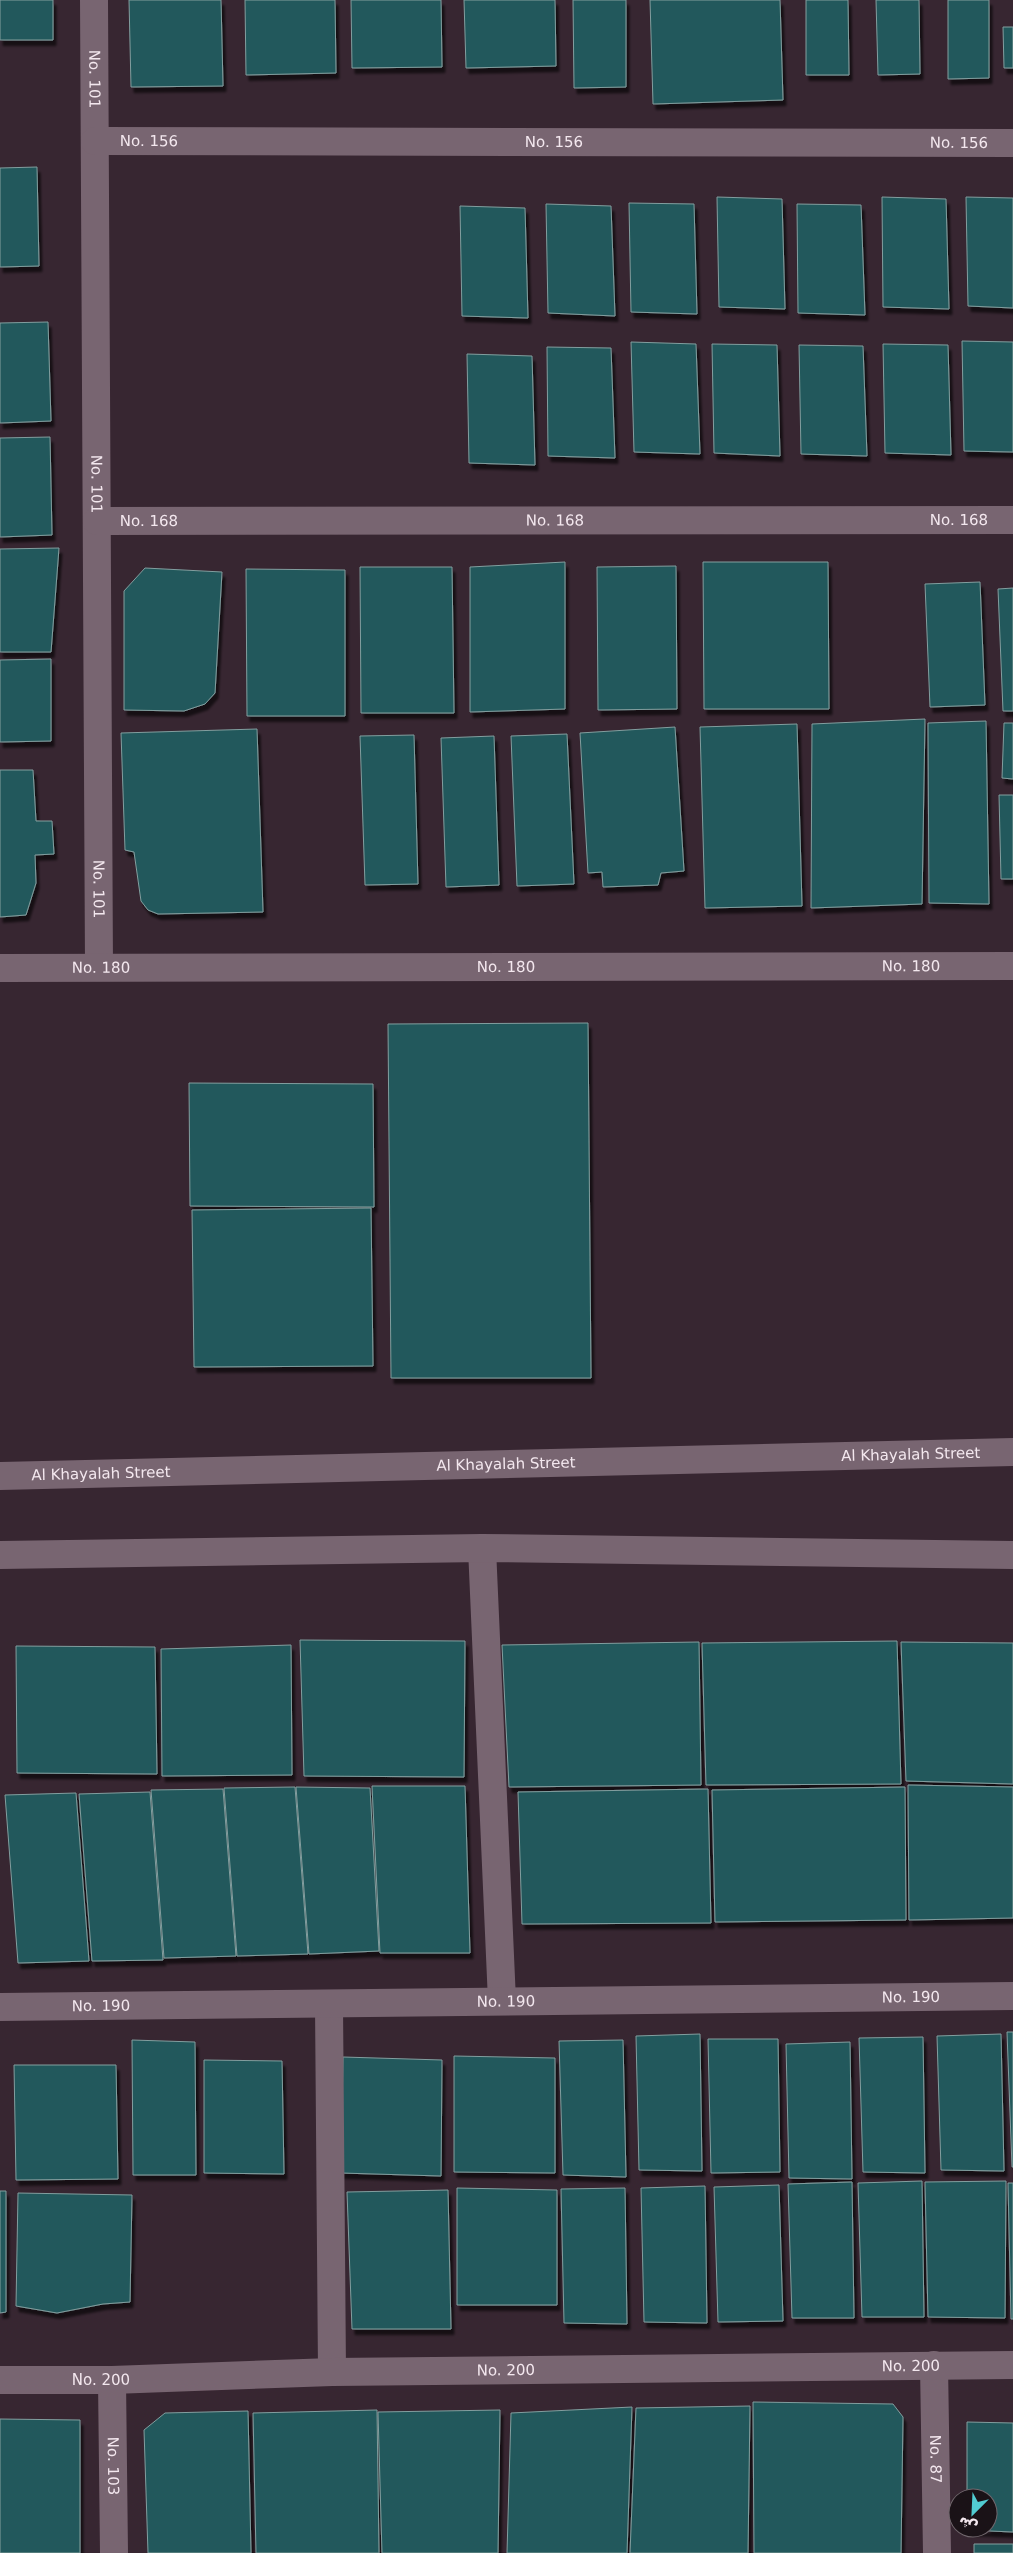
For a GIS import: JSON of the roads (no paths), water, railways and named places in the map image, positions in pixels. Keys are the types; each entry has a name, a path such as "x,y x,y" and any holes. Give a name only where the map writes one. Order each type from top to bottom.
{"street":[{"name":"No. 101","path":"94,0 98,967"},
{"name":"No. 156","path":"95,141 1013,143"},
{"name":"No. 168","path":"96,521 1013,520"},
{"name":"No. 180","path":"0,968 1013,966"},
{"name":"Al Khayalah Street","path":"0,1476 1013,1452"},
{"path":"0,1555 482,1548 1013,1555"},
{"path":"482,1548 502,2001"},
{"name":"No. 190","path":"0,2007 1013,1996"},
{"path":"328,2004 332,2372"},
{"name":"No. 200","path":"0,2380 112,2380 332,2372 1013,2365"},
{"name":"No. 87","path":"934,2366 937,2553"},
{"name":"No. 103","path":"112,2380 114,2553"}]}
